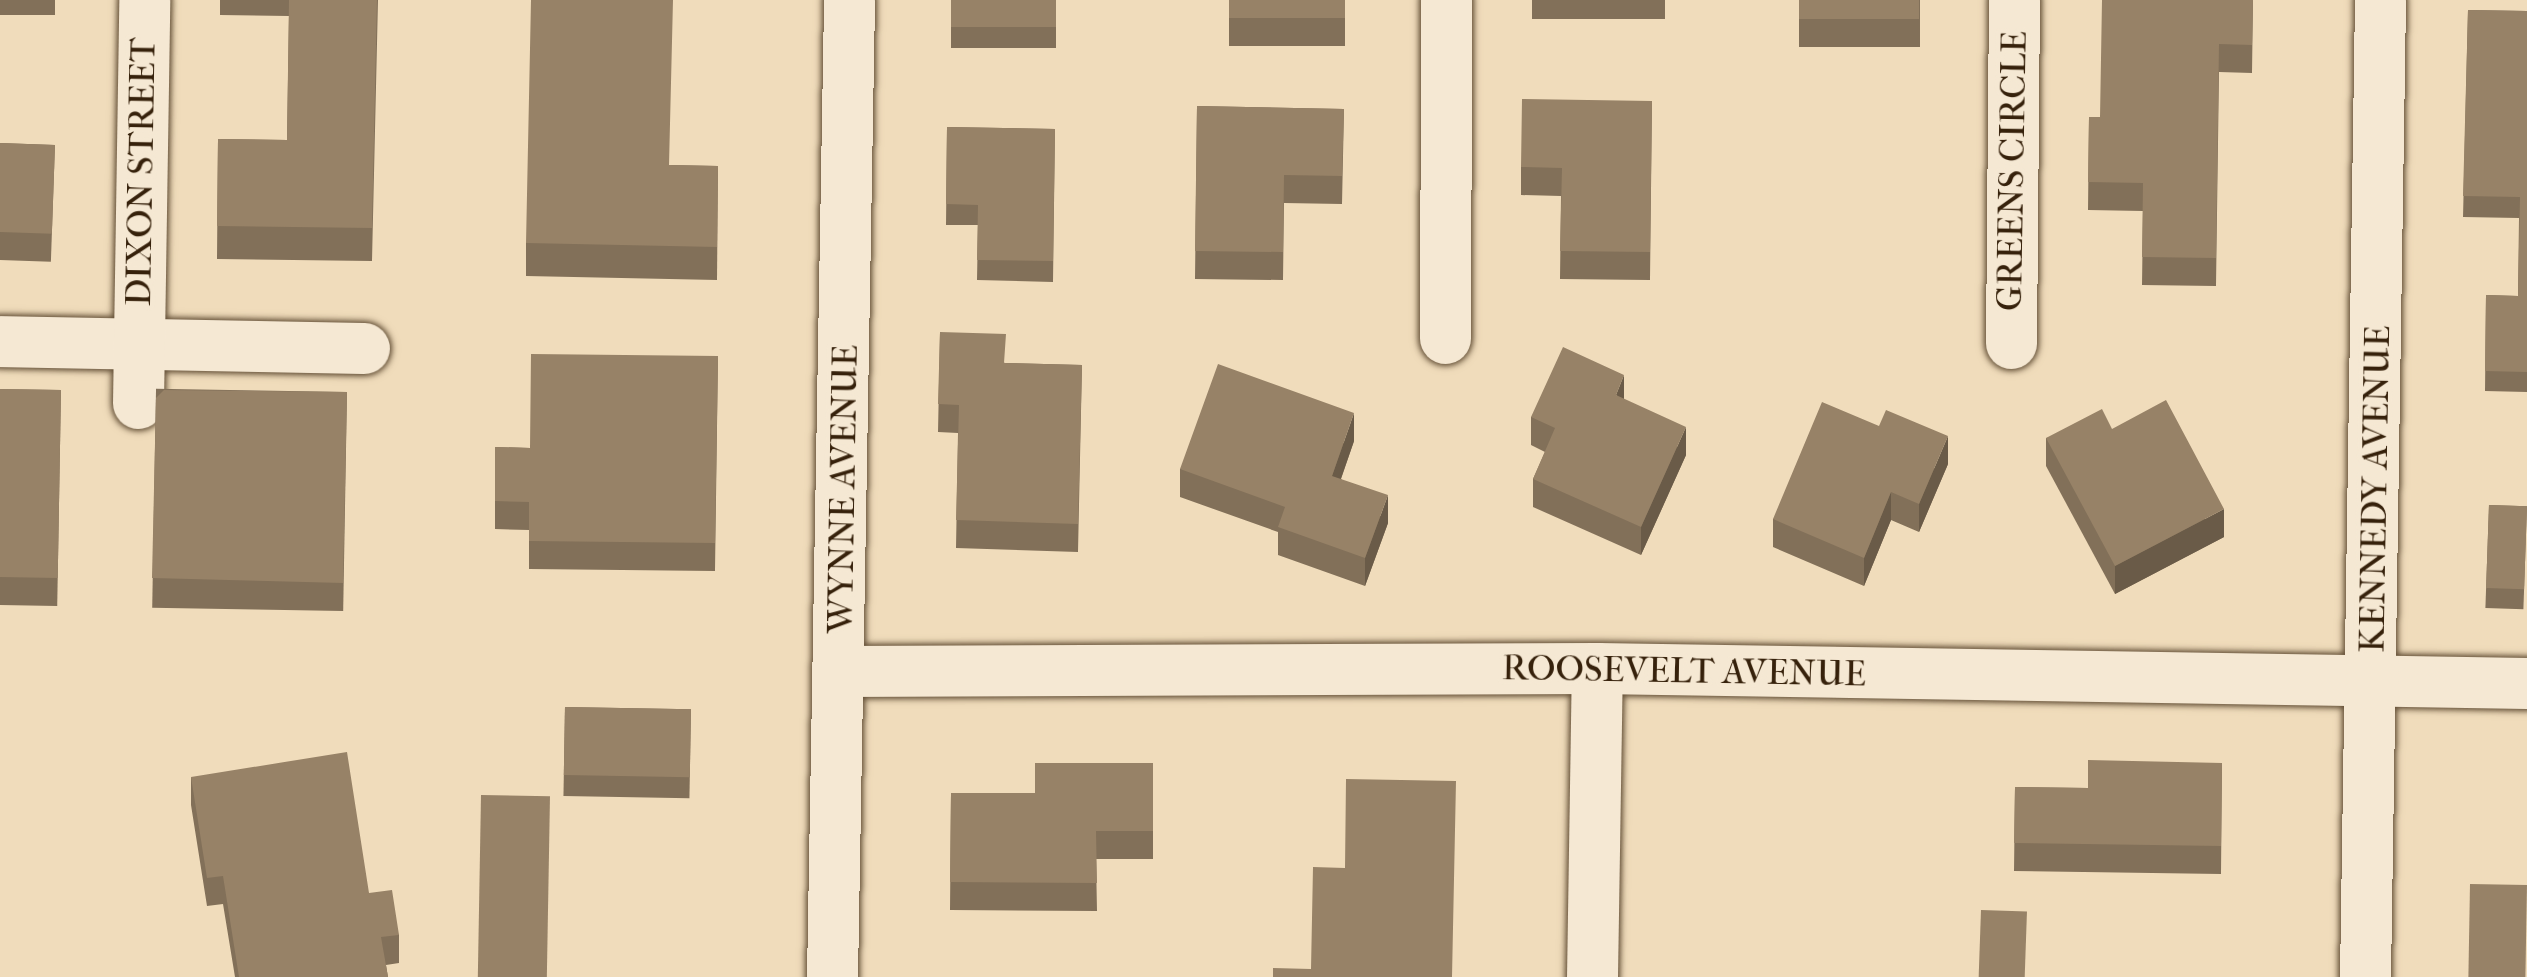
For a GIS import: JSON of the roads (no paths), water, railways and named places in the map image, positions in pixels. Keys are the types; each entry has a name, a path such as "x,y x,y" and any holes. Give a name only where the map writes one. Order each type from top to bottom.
{"street":[{"name":"DIXON STREET","path":"138,403 144,0"},
{"name":"WYNNE AVENUE","path":"832,977 850,0"},
{"path":"1445,338 1446,0"},
{"name":"GREENS CIRCLE","path":"2011,343 2014,0"},
{"name":"KENNEDY AVENUE","path":"2365,977 2380,0"},
{"name":"DIXON STREET","path":"0,341 364,348"},
{"name":"ROOSEVELT AVENUE","path":"841,671 1597,668 2527,683"},
{"path":"1592,977 1597,668"}]}
